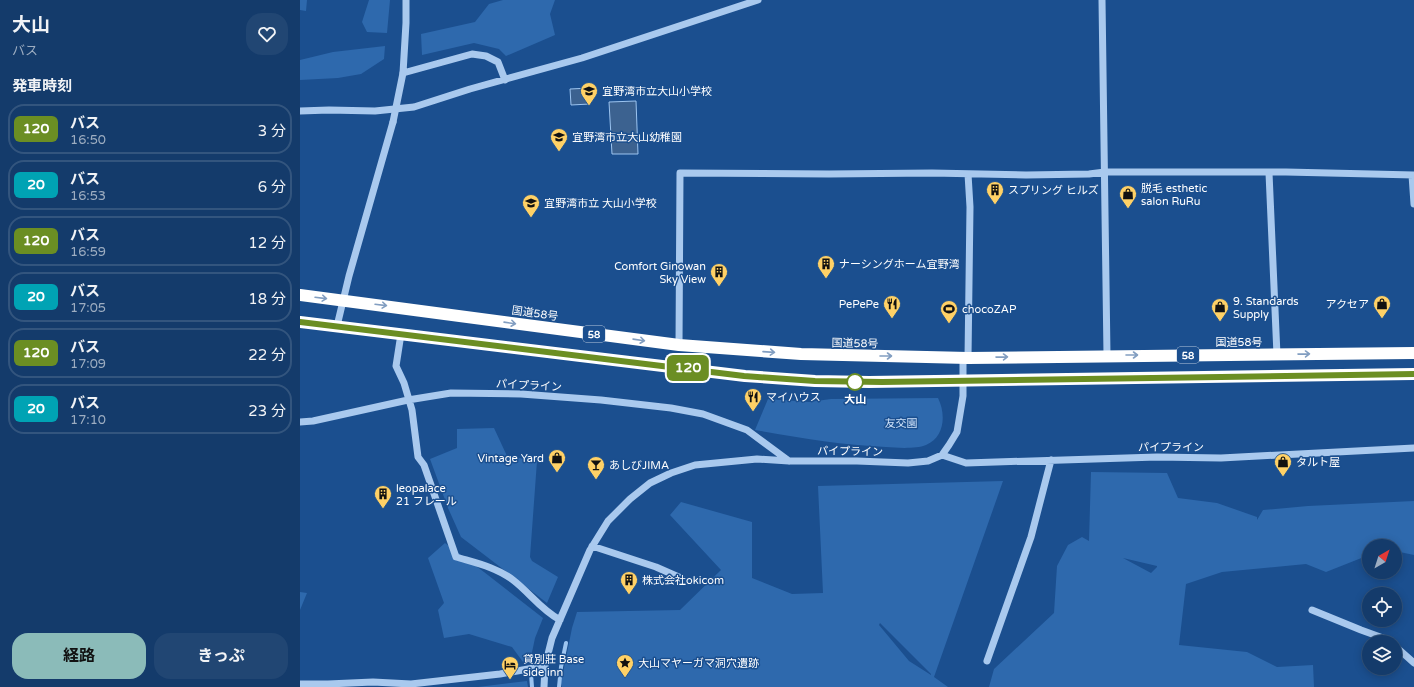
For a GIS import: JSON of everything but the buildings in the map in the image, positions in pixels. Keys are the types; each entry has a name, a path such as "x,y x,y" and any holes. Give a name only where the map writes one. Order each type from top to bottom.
{"highway":[{"name":"国道58号","path":"300,295 679,345 801,354 966,357 1414,353"},
{"name":"58","path":"300,322 744,376 815,381 963,381 1414,374"}],"street":[{"path":"337,326 393,122 403,73 406,0"},
{"path":"300,111 375,111 414,107 470,89 582,58 758,0"},
{"path":"1102,0 1107,355"},
{"path":"403,73 472,54 486,56 498,62 505,80"},
{"path":"679,345 680,173 1033,175 1089,174 1105,172 1413,175 1414,204"},
{"path":"1269,173 1277,354"},
{"path":"942,455 957,432 961,413 966,357 970,207 968,174"},
{"path":"401,334 396,366 404,383 412,410 418,457 424,465 456,557 491,567 513,580 547,613 560,620"},
{"name":"パイプライン","path":"300,422 313,421 408,400 451,393 521,394 601,400 671,408 703,414 747,430 789,461 908,463 928,461 942,455 966,463 1157,457 1221,458 1414,448"},
{"path":"544,687 545,666 552,638 592,546 608,521 630,499 650,484 671,473 695,465 757,460 789,461"},
{"path":"987,661 1031,537 1051,460"},
{"path":"592,546 656,567 681,578"},
{"path":"1312,610 1375,635"},
{"path":"1402,652 1414,663"},
{"path":"300,684 373,682 411,684 500,674 545,666"}],"green space":[{"path":"300,0 307,0 306,11 300,10"},
{"path":"369,0 390,0 387,33 367,32 362,22"},
{"path":"503,0 555,0 550,14 555,35 506,56 499,49 474,43 422,55 421,34 475,22 489,4"},
{"path":"385,46 384,59 361,74 338,78 300,80 300,60 333,52"},
{"name":"友交園","path":"938,398 941,404 943,418 940,431 937,437 932,441 926,445 917,447 896,448 853,445 755,430 768,399 809,402 831,399"},
{"path":"494,428 507,456 537,461 530,557 532,561 558,577 547,603 461,537 448,508 430,459 457,448 457,429"},
{"path":"1091,472 1167,473 1178,498 1217,503 1257,517 1257,520 1263,510 1308,506 1414,501 1414,555 1402,552 1402,539 1362,539 1362,558 1326,572 1306,564 1222,572 1186,584 1179,645 1247,652 1277,667 1313,665 1314,687 989,687 994,669 1054,613 1057,566 1068,545 1082,537 1089,541","holes":["1123,558 1157,566 1151,573"]},
{"path":"1003,481 934,677 948,687 562,687 561,683 572,628 577,612 680,610 721,570 670,515 681,502 752,522 752,578 792,594 823,593 818,486","holes":["880,623 931,674 909,661 879,625"]},
{"path":"445,543 543,618 535,638 530,662 523,662 512,647 469,634 444,638 438,610 444,603 428,558"},
{"path":"300,592 307,593 300,610"},
{"path":"527,681 528,687 478,687"}],"shaded area":[{"path":"590,88 590,104 571,105 570,89"},
{"path":"636,101 638,154 612,154 609,102"}],"waterway":[{"path":"559,687 566,643"},
{"path":"531,674 532,687"}],"bus line":[{"name":"120","path":"300,322 680,367 744,376 815,381 920,382 1414,374"}],"place":[{"name":"宜野湾市立大山小学校","path":"589,106"},
{"name":"宜野湾市立大山幼稚園","path":"559,152"},
{"name":"スプリング ヒルズ","path":"995,205"},
{"name":"脱毛 esthetic salon RuRu","path":"1128,209"},
{"name":"宜野湾市立 大山小学校","path":"531,218"},
{"name":"ナーシングホーム宜野湾","path":"826,279"},
{"name":"Comfort Ginowan Sky View","path":"719,287"},
{"name":"PePePe","path":"892,319"},
{"name":"アクセア","path":"1382,319"},
{"name":"9. Standards Supply","path":"1220,322"},
{"name":"chocoZAP","path":"949,324"},
{"name":"大山","path":"855,382"},
{"name":"マイハウス","path":"753,412"},
{"name":"Vintage Yard","path":"557,473"},
{"name":"タルト屋","path":"1283,477"},
{"name":"あしびJIMA","path":"596,480"},
{"name":"leopalace 21 フレール","path":"383,509"},
{"name":"株式会社okicom","path":"629,595"},
{"name":"大山マヤーガマ洞穴遺跡","path":"625,678"},
{"name":"貸別莊 Base side inn","path":"510,680"}]}
